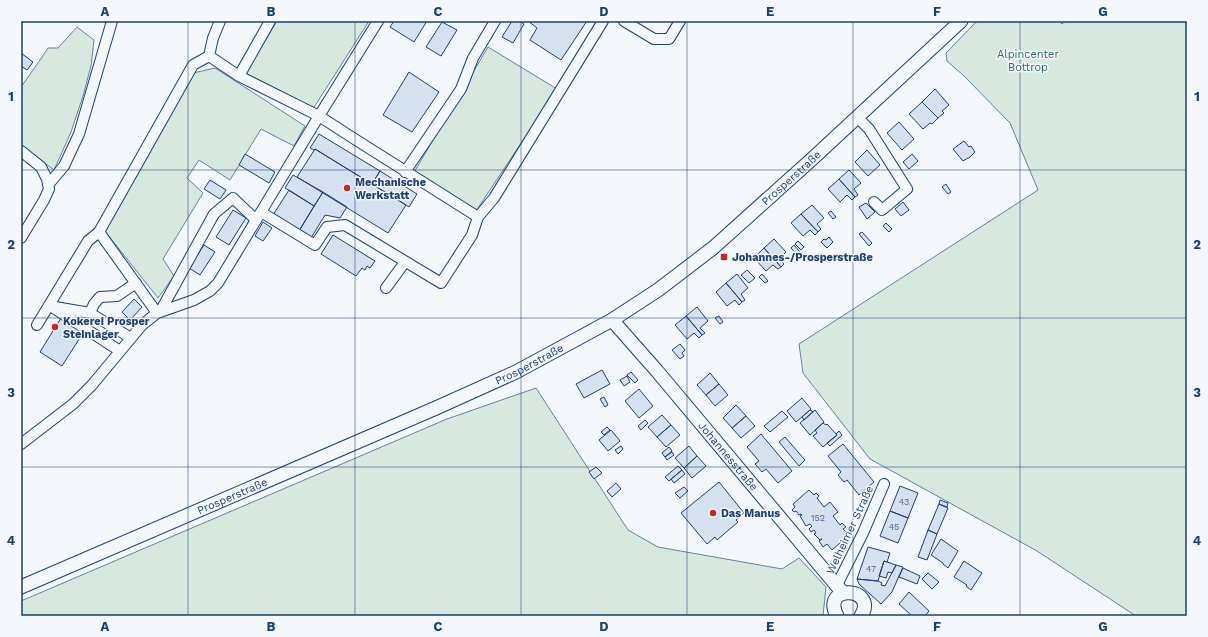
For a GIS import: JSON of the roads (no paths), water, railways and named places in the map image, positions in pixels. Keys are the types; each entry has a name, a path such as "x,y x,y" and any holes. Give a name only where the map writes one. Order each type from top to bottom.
{"main road":[{"name":"Prosperstraße","path":"21,587 516,372 612,320 658,290 713,248 811,160 961,21"},
{"name":"Johannesstraße","path":"612,320 666,381 840,589"},
{"path":"837,616 834,611 834,606 840,589 852,592 860,597 864,606 863,616"}],"street":[{"path":"48,185 64,166 79,134 112,21"},
{"path":"37,325 88,241 99,232 193,65 209,56 213,38 220,21"},
{"path":"239,76 270,21"},
{"path":"21,444 73,404 92,385 142,325 159,313 194,300 210,291 218,283 378,21"},
{"path":"405,172 461,89 473,58 495,21"},
{"path":"159,313 214,214 233,198 258,216 315,245 327,227 345,225 441,283 472,235 478,216 494,198 603,21"},
{"path":"624,21 654,39 668,39 680,21"},
{"path":"209,56 239,76 319,116 405,172 478,216"},
{"path":"857,117 869,129 907,189 882,210 874,202"},
{"path":"21,151 42,167 47,179 49,190 21,238"},
{"path":"99,232 159,313"},
{"path":"386,288 405,262"},
{"path":"90,313 94,304 100,297 117,296 136,283"},
{"path":"49,305 90,313 131,338"},
{"path":"49,305 120,351"},
{"name":"Welheimer Straße","path":"840,589 884,484"}],"place":[{"name":"Mechanische Werkstatt","path":"347,188"},
{"name":"Johannes-/Prosperstraße","path":"724,257"},
{"name":"Kokerei Prosper Steinlager","path":"55,327"},
{"name":"Das Manus","path":"713,513"}],"park label":[{"name":"Alpincenter Bottrop","path":"1028,60"}]}
